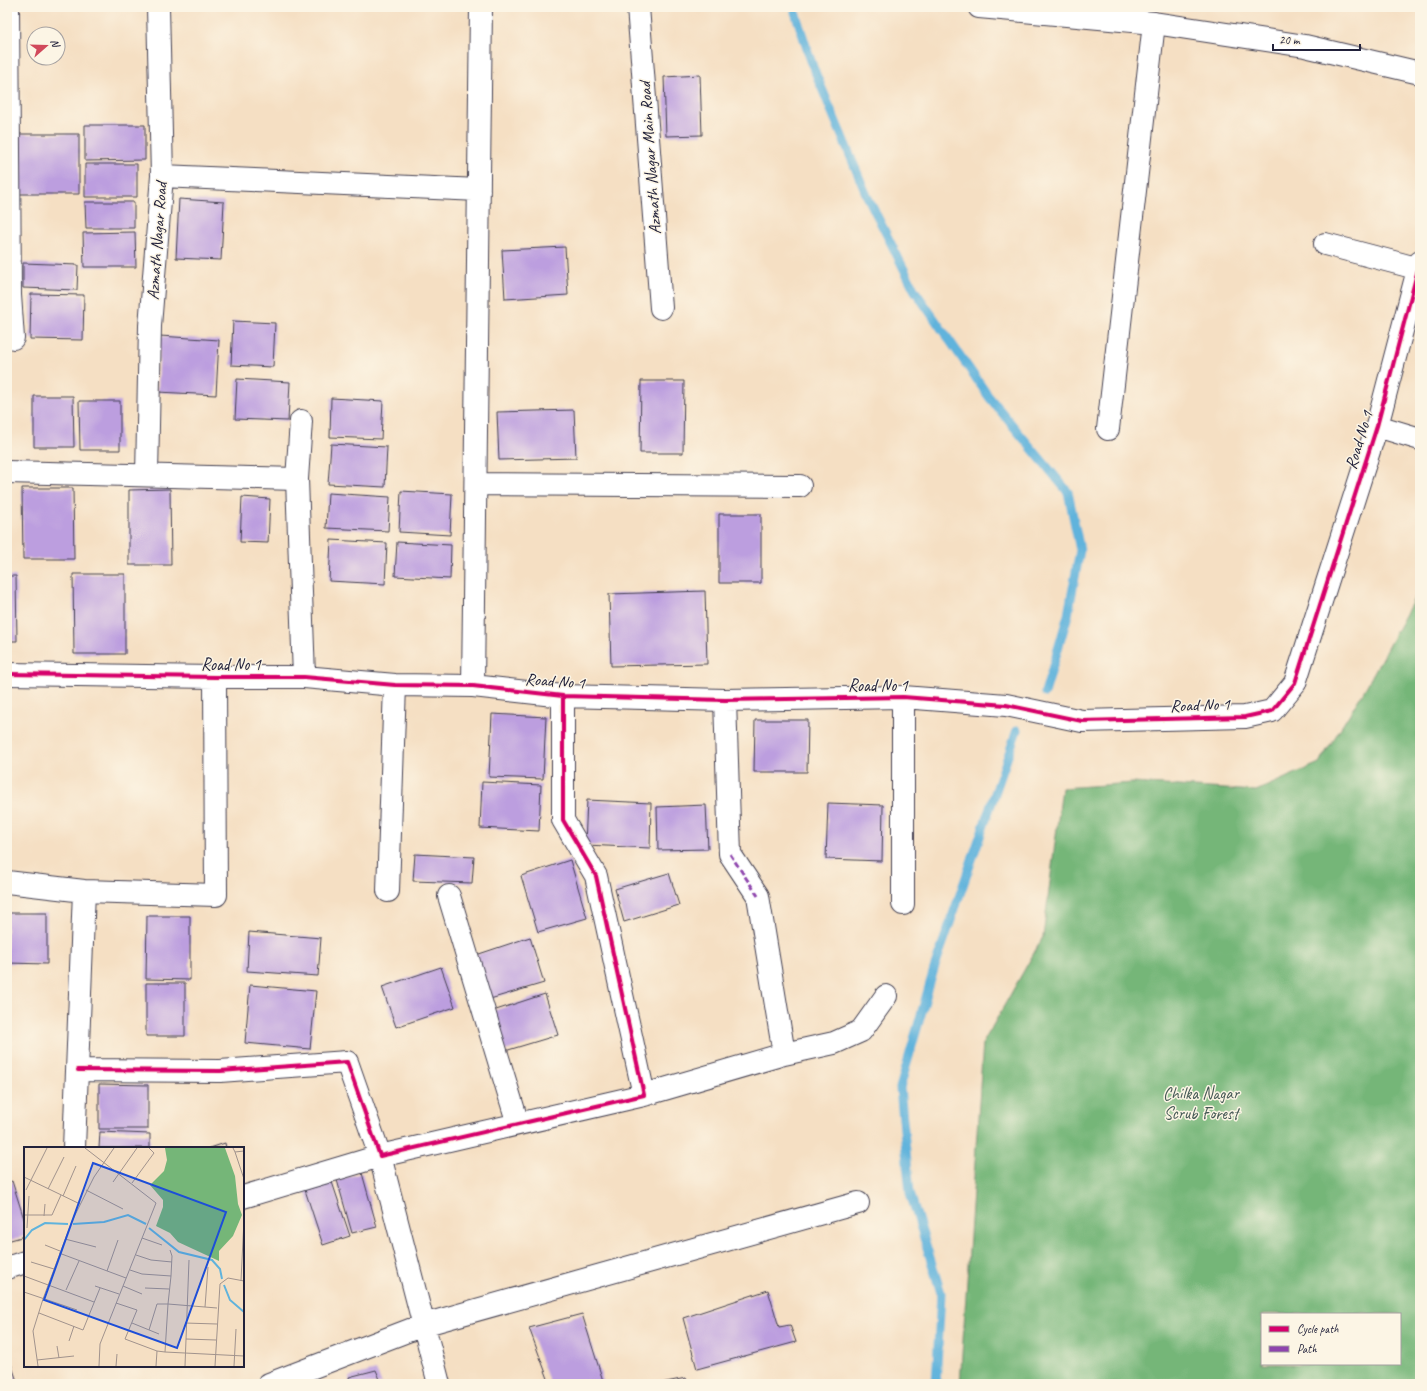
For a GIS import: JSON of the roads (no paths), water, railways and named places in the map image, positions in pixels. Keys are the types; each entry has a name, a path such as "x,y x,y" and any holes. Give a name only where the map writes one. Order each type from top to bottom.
{"street":[{"path":"8,7 10,295 13,338"},
{"name":"Azmath Nagar Road","path":"147,475 150,326 162,176 158,7"},
{"path":"473,686 482,7"},
{"name":"Azmath Nagar Main Road","path":"638,7 661,308"},
{"path":"979,7 1007,8 1154,23 1305,46 1420,73"},
{"path":"1108,429 1154,23"},
{"path":"162,176 479,190"},
{"path":"1325,244 1419,267"},
{"name":"Road No 1","path":"7,674 215,678 304,677 395,685 473,686 563,696 724,700 902,697 1006,705 1082,721 1245,717 1272,711 1295,683 1377,426 1419,267"},
{"path":"300,421 297,479 304,677"},
{"path":"1377,426 1420,439"},
{"path":"7,472 297,479"},
{"path":"476,484 800,486"},
{"path":"7,882 84,891 216,895 215,678"},
{"path":"388,891 395,685"},
{"path":"563,696 563,820 596,876 644,1095"},
{"path":"902,697 903,904"},
{"path":"724,700 730,854 758,896 784,1054"},
{"path":"74,1147 84,891"},
{"path":"449,896 518,1124"},
{"path":"244,1197 380,1156 644,1095 784,1054 834,1042 862,1031 886,996"},
{"path":"78,1070 220,1071 346,1062 380,1156 439,1384"},
{"path":"269,1384 424,1325 858,1203"},
{"path":"7,1268 24,1262"}],"waterway":[{"path":"795,12 813,67 867,196 915,291 989,397 1068,492 1080,550 1068,615 1045,693"},
{"path":"936,1384 941,1293 910,1193 900,1088 934,969 1017,730"}],"park label":[{"name":"Chilka Nagar Scrub Forest","path":"1201,1103"}]}
